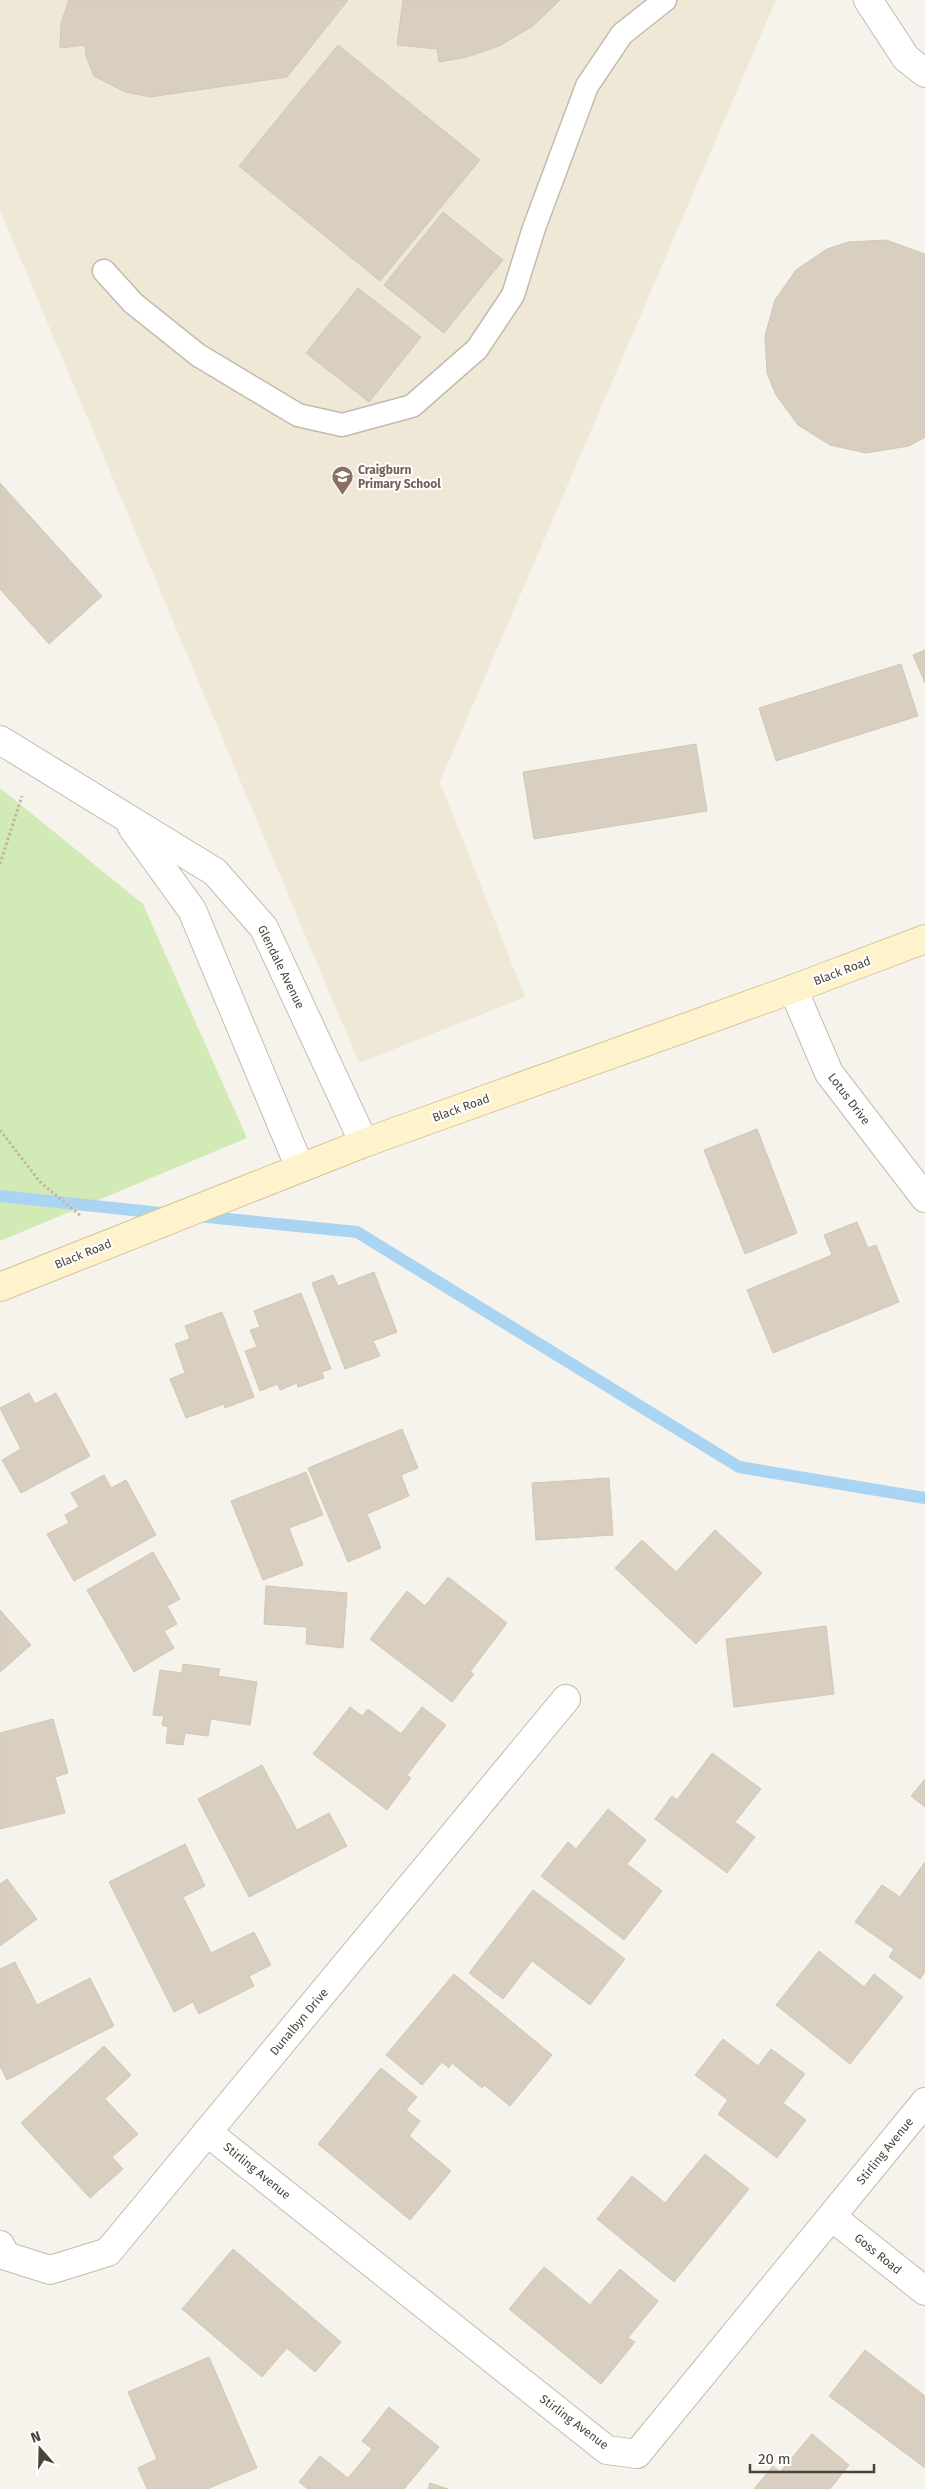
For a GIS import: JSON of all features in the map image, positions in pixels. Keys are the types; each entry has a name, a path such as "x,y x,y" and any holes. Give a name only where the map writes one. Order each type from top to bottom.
{"main road":[{"name":"Black Road","path":"0,1287 364,1143 793,989 925,938"}],"street":[{"path":"868,0 906,58 925,73"},
{"name":"Glendale Avenue","path":"0,740 215,872 264,928 364,1143"},
{"name":"Glendale Avenue","path":"123,816 192,910 300,1168"},
{"name":"Lotus Drive","path":"793,989 829,1073 925,1198"},
{"name":"Dunalbyn Drive","path":"0,2245 6,2256 50,2270 108,2252 566,1699"},
{"name":"Stirling Avenue","path":"207,2132 606,2450 637,2454 925,2102"},
{"name":"Goss Road","path":"832,2217 925,2291"}],"lane":[{"path":"104,271 133,303 198,355 298,415 342,425 412,406 477,349 513,295 534,228 587,86 622,34 664,0"}],"path":[{"path":"0,864 33,760"},
{"path":"0,1130 40,1182 83,1218"}],"shaded area":[{"name":"Craigburn Primary School","path":"0,0 776,0 440,782 525,997 359,1063 0,210"}],"green space":[{"path":"0,788 143,904 247,1138 0,1241"}],"building":[{"path":"69,0 348,0 287,77 150,97 125,92 94,76 86,56 85,45 60,48 61,23"},
{"path":"403,0 560,0 533,26 499,46 467,57 439,62 437,49 397,45"},
{"path":"338,45 480,160 380,281 239,166"},
{"path":"443,212 503,260 444,333 384,285"},
{"path":"886,240 925,254 925,437 909,446 866,453 830,445 798,425 776,395 767,373 765,336 775,300 796,270 827,249 848,242"},
{"path":"358,288 421,337 369,402 306,353"},
{"path":"0,483 102,596 49,644 0,589"},
{"path":"925,650 925,683 913,655"},
{"path":"901,664 918,716 776,761 759,708"},
{"path":"696,744 707,811 534,839 523,772"},
{"path":"757,1129 797,1233 745,1254 704,1150"},
{"path":"857,1222 868,1248 876,1245 899,1302 773,1353 747,1290 832,1255 824,1235"},
{"path":"374,1272 397,1332 373,1341 380,1356 345,1369 312,1283 333,1275 338,1286"},
{"path":"301,1293 331,1369 322,1372 324,1378 298,1387 297,1383 280,1390 278,1384 260,1391 245,1351 257,1347 250,1330 260,1327 254,1311"},
{"path":"222,1312 254,1397 225,1408 224,1404 186,1418 170,1379 185,1373 175,1344 190,1339 185,1326"},
{"path":"29,1393 35,1404 56,1393 90,1456 21,1493 2,1460 21,1449 0,1408"},
{"path":"402,1429 418,1468 401,1475 409,1496 367,1514 381,1548 348,1562 308,1468"},
{"path":"306,1472 323,1515 289,1528 303,1565 263,1580 231,1501"},
{"path":"104,1475 111,1488 126,1480 156,1535 74,1581 47,1534 69,1523 65,1515 79,1507 71,1493"},
{"path":"609,1478 613,1535 536,1540 532,1483"},
{"path":"715,1530 762,1573 696,1644 615,1568 642,1540 676,1572"},
{"path":"153,1552 180,1599 167,1606 177,1624 164,1631 174,1648 134,1672 87,1590"},
{"path":"448,1577 507,1623 470,1672 474,1674 452,1702 370,1639 407,1591 425,1606"},
{"path":"266,1586 347,1593 343,1648 306,1644 307,1627 264,1624"},
{"path":"0,1610 31,1645 0,1672"},
{"path":"826,1626 834,1694 734,1707 726,1639"},
{"path":"183,1664 220,1669 218,1676 257,1682 250,1725 211,1719 208,1736 185,1733 183,1745 166,1743 168,1727 162,1725 164,1716 153,1715 160,1670 182,1673"},
{"path":"350,1707 362,1716 368,1709 401,1734 422,1707 446,1725 407,1775 411,1778 387,1810 313,1754"},
{"path":"53,1719 68,1773 55,1777 65,1813 0,1829 0,1733"},
{"path":"712,1753 761,1789 735,1822 755,1837 727,1873 655,1819 672,1796 677,1800"},
{"path":"262,1765 297,1830 329,1813 347,1846 249,1897 198,1799"},
{"path":"925,1779 925,1807 911,1796"},
{"path":"608,1809 646,1840 627,1864 662,1891 624,1940 541,1876 568,1842 576,1849"},
{"path":"185,1844 205,1886 183,1897 211,1953 254,1932 271,1965 249,1976 254,1986 199,2014 193,2002 174,2012 109,1882"},
{"path":"925,1862 925,1972 920,1979 889,1957 894,1949 855,1922 882,1885 900,1897"},
{"path":"7,1879 37,1919 0,1946 0,1884"},
{"path":"533,1890 625,1959 590,2005 532,1961 503,1999 469,1973"},
{"path":"819,1951 864,1987 874,1974 903,1997 850,2064 776,2005"},
{"path":"15,1962 37,2005 90,1978 114,2026 7,2080 0,2066 0,1969"},
{"path":"454,1974 552,2055 510,2106 484,2085 482,2088 452,2063 449,2068 442,2062 422,2085 386,2055"},
{"path":"723,2039 758,2066 771,2049 805,2074 783,2103 806,2120 777,2158 718,2114 728,2100 695,2075"},
{"path":"104,2046 131,2075 105,2099 138,2134 112,2157 123,2169 90,2198 21,2123"},
{"path":"381,2068 417,2097 406,2110 420,2121 409,2136 451,2171 410,2220 318,2144"},
{"path":"705,2154 749,2189 674,2282 597,2219 632,2176 665,2203"},
{"path":"233,2249 341,2342 315,2372 287,2348 262,2377 182,2309"},
{"path":"544,2267 590,2305 620,2269 658,2301 628,2338 635,2342 601,2384 509,2309"},
{"path":"865,2350 925,2396 925,2468 829,2396"},
{"path":"209,2357 257,2468 207,2489 147,2489 138,2468 157,2459 128,2392"},
{"path":"389,2407 439,2447 404,2489 308,2489 299,2482 320,2456 348,2478 372,2449 362,2441"},
{"path":"812,2434 849,2465 830,2489 754,2489 773,2466 780,2472"},
{"path":"430,2483 448,2489 428,2489"}],"waterway":[{"path":"0,1196 170,1214"},
{"path":"197,1216 357,1232 739,1467 925,1498"}],"place":[{"name":"Craigburn Primary School","path":"342,496"}]}
